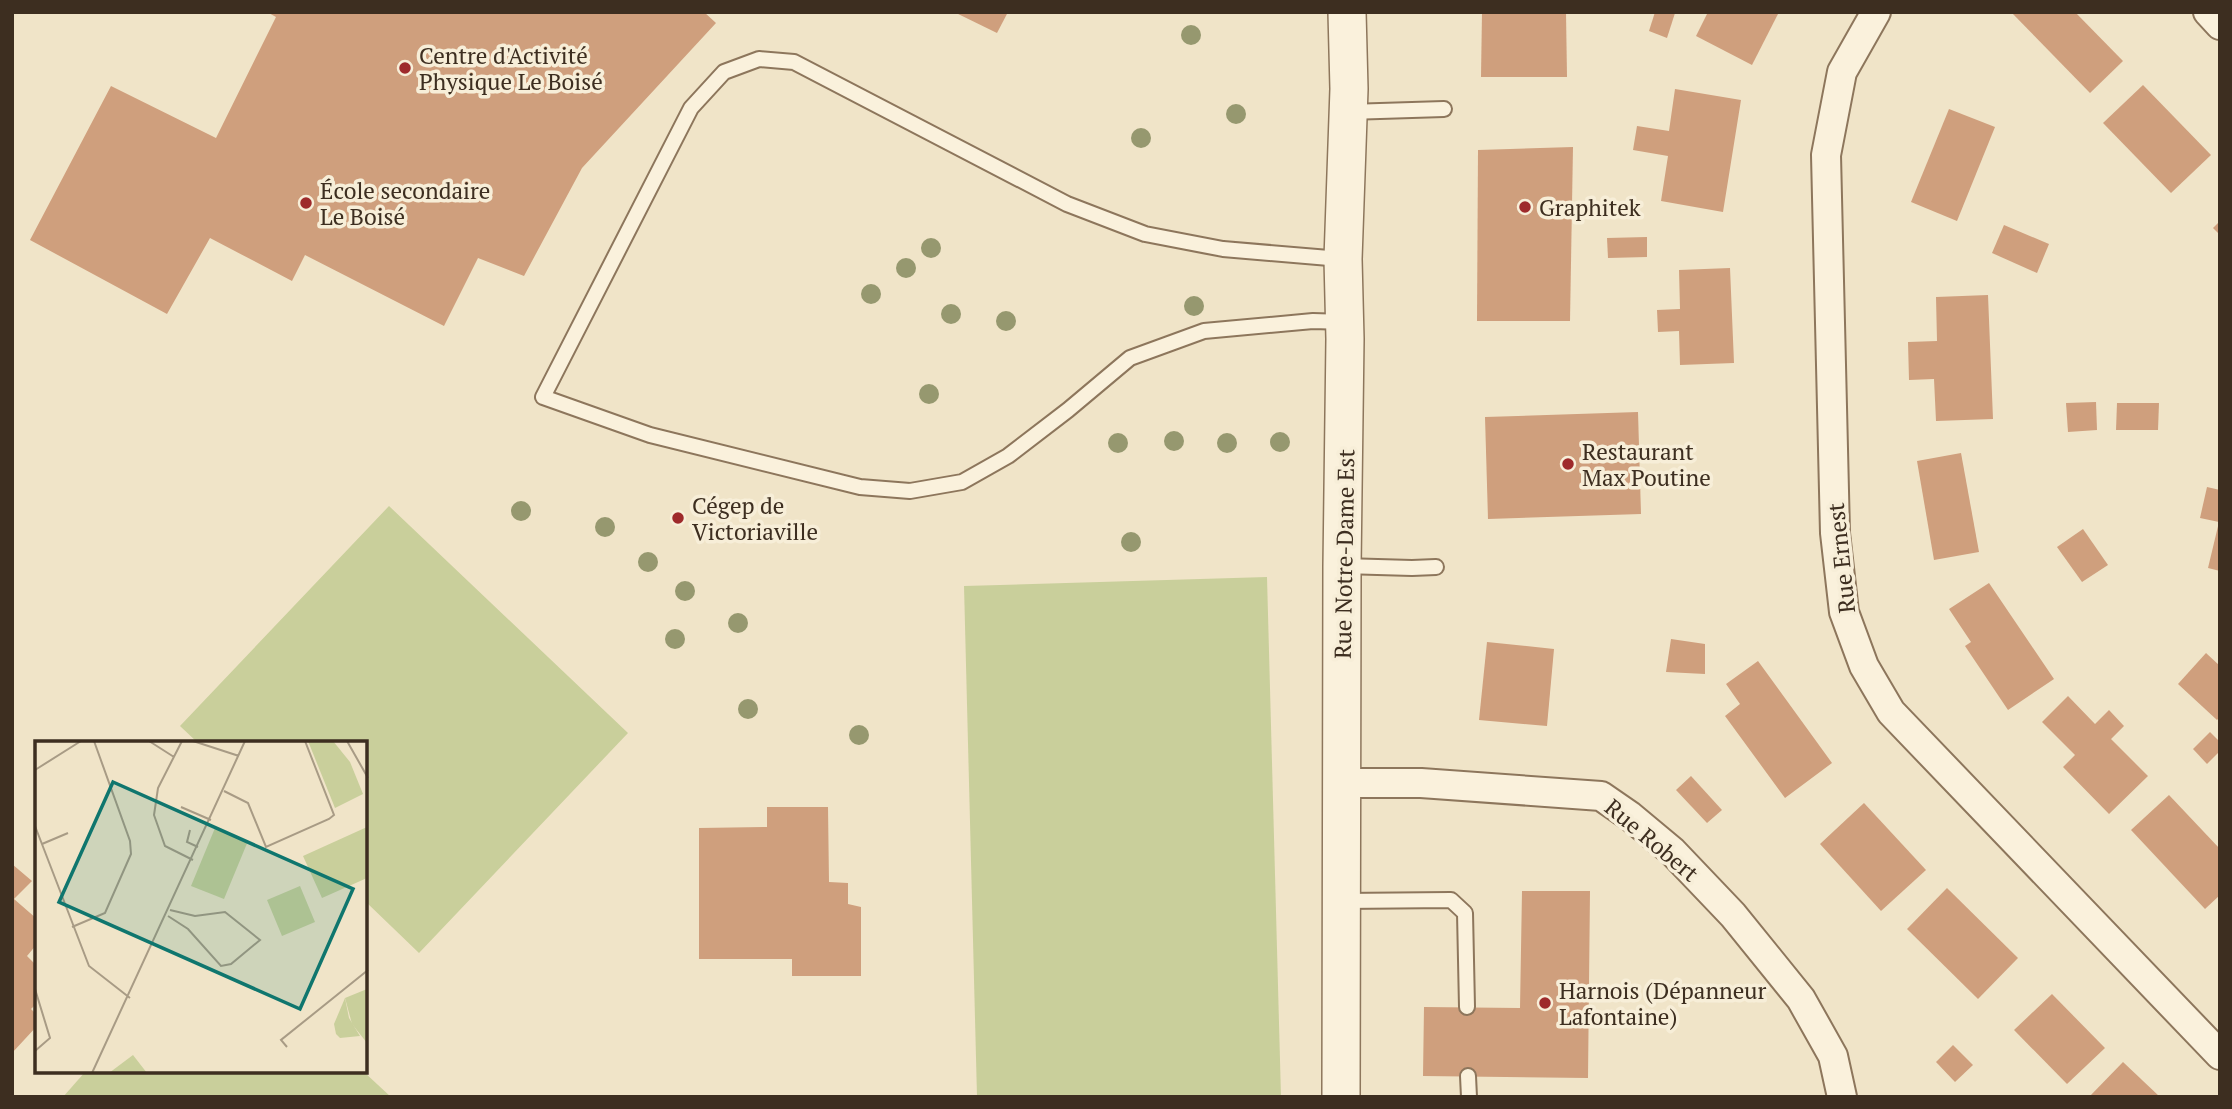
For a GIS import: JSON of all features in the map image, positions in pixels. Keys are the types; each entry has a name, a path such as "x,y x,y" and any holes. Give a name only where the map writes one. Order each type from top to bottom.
{"street":[{"name":"Rue Notre-Dame Est","path":"1341,1097 1342,566 1345,470 1343,259 1348,112 1347,12"},
{"name":"Rue Ernest","path":"1876,12 1842,72 1826,155 1835,533 1844,612 1864,666 1891,712 2220,1055"},
{"path":"2208,12 2220,24"},
{"name":"Rue Robert","path":"1343,783 1421,783 1601,796 1672,851 1733,915 1801,999 1833,1056 1842,1097"}],"lane":[{"path":"1343,259 1223,248 1145,234 1066,204 794,62 759,59 724,72 691,108 543,397 650,435 860,487 910,491 962,482 1008,456 1129,358 1204,331 1313,321 1345,322"},
{"path":"1348,112 1444,109"},
{"path":"1342,566 1412,569 1436,567"},
{"path":"1342,901 1451,900 1465,914 1467,1007"},
{"path":"1468,1076 1469,1097"}],"green space":[{"path":"389,506 628,733 419,953 368,904 368,741 196,741 180,726"},
{"path":"1267,577 1281,1097 977,1097 964,586"},
{"path":"83,1074 366,1074 391,1097 63,1097"}],"building":[{"name":"École secondaire Le Boisé","path":"267,12 704,12 716,23 582,168 524,276 478,258 444,326 305,255 292,281 210,238 167,314 30,240 111,86 216,138 276,17"},
{"path":"954,12 1008,12 997,33"},
{"path":"1482,12 1566,12 1567,77 1481,77"},
{"path":"1655,12 1675,13 1667,38 1649,31"},
{"path":"1708,12 1779,12 1752,65 1696,36"},
{"path":"2011,12 2075,12 2123,61 2090,93"},
{"path":"2143,85 2211,155 2171,193 2103,123"},
{"path":"1675,89 1741,100 1723,212 1661,201 1668,156 1633,150 1637,126 1669,131"},
{"path":"1949,109 1995,127 1957,221 1911,202"},
{"name":"Graphitek","path":"1573,147 1570,321 1477,321 1478,150"},
{"path":"2220,221 2220,235 2213,228"},
{"path":"2004,225 2049,244 2037,273 1992,253"},
{"path":"1647,237 1647,257 1608,258 1607,238"},
{"path":"1730,268 1734,363 1680,365 1679,331 1658,332 1657,310 1680,309 1679,270"},
{"path":"1988,295 1993,419 1936,421 1934,379 1909,380 1908,342 1937,341 1936,297"},
{"path":"2096,402 2097,430 2068,432 2066,403"},
{"path":"2117,403 2159,403 2158,430 2116,430"},
{"path":"1638,412 1641,514 1488,519 1485,417"},
{"path":"1961,453 1979,552 1934,560 1917,461"},
{"path":"2207,487 2220,490 2220,571 2208,568 2219,522 2200,518"},
{"path":"2083,529 2108,565 2082,582 2057,547"},
{"path":"1989,583 2054,679 2008,710 1965,646 1971,642 1949,609"},
{"path":"1671,639 1705,644 1705,674 1666,672"},
{"path":"1487,642 1554,649 1547,726 1479,720"},
{"path":"2206,653 2220,666 2220,717 2217,720 2178,684"},
{"path":"1758,661 1832,763 1785,798 1725,716 1740,704 1726,684"},
{"path":"2068,696 2095,724 2109,710 2124,726 2111,739 2148,776 2109,814 2063,767 2075,755 2042,722"},
{"path":"2210,732 2220,742 2220,751 2207,764 2193,749"},
{"path":"1691,776 1722,810 1707,823 1676,790"},
{"path":"2169,795 2220,849 2220,895 2205,909 2131,830"},
{"path":"1864,803 1926,870 1881,911 1820,844"},
{"path":"767,807 828,807 829,882 848,883 848,904 861,907 861,976 792,976 792,959 699,959 699,828 767,827"},
{"path":"12,864 32,881 14,899 35,917 35,946 27,956 35,964 35,1005 31,1009 35,1013 35,1028 12,1053"},
{"path":"1947,888 2018,958 1978,999 1907,929"},
{"path":"1522,891 1590,891 1588,1078 1423,1076 1424,1007 1520,1008"},
{"path":"2052,994 2105,1048 2067,1084 2014,1030"},
{"path":"1953,1045 1973,1065 1955,1082 1936,1062"},
{"path":"2123,1062 2160,1097 2089,1097"}],"place":[{"name":"Centre d'Activité Physique Le Boisé","path":"405,68"},
{"name":"École secondaire Le Boisé","path":"306,203"},
{"name":"Graphitek","path":"1525,207"},
{"name":"Restaurant Max Poutine","path":"1568,464"},
{"name":"Cégep de Victoriaville","path":"678,518"},
{"name":"Harnois (Dépanneur Lafontaine)","path":"1545,1003"}]}
